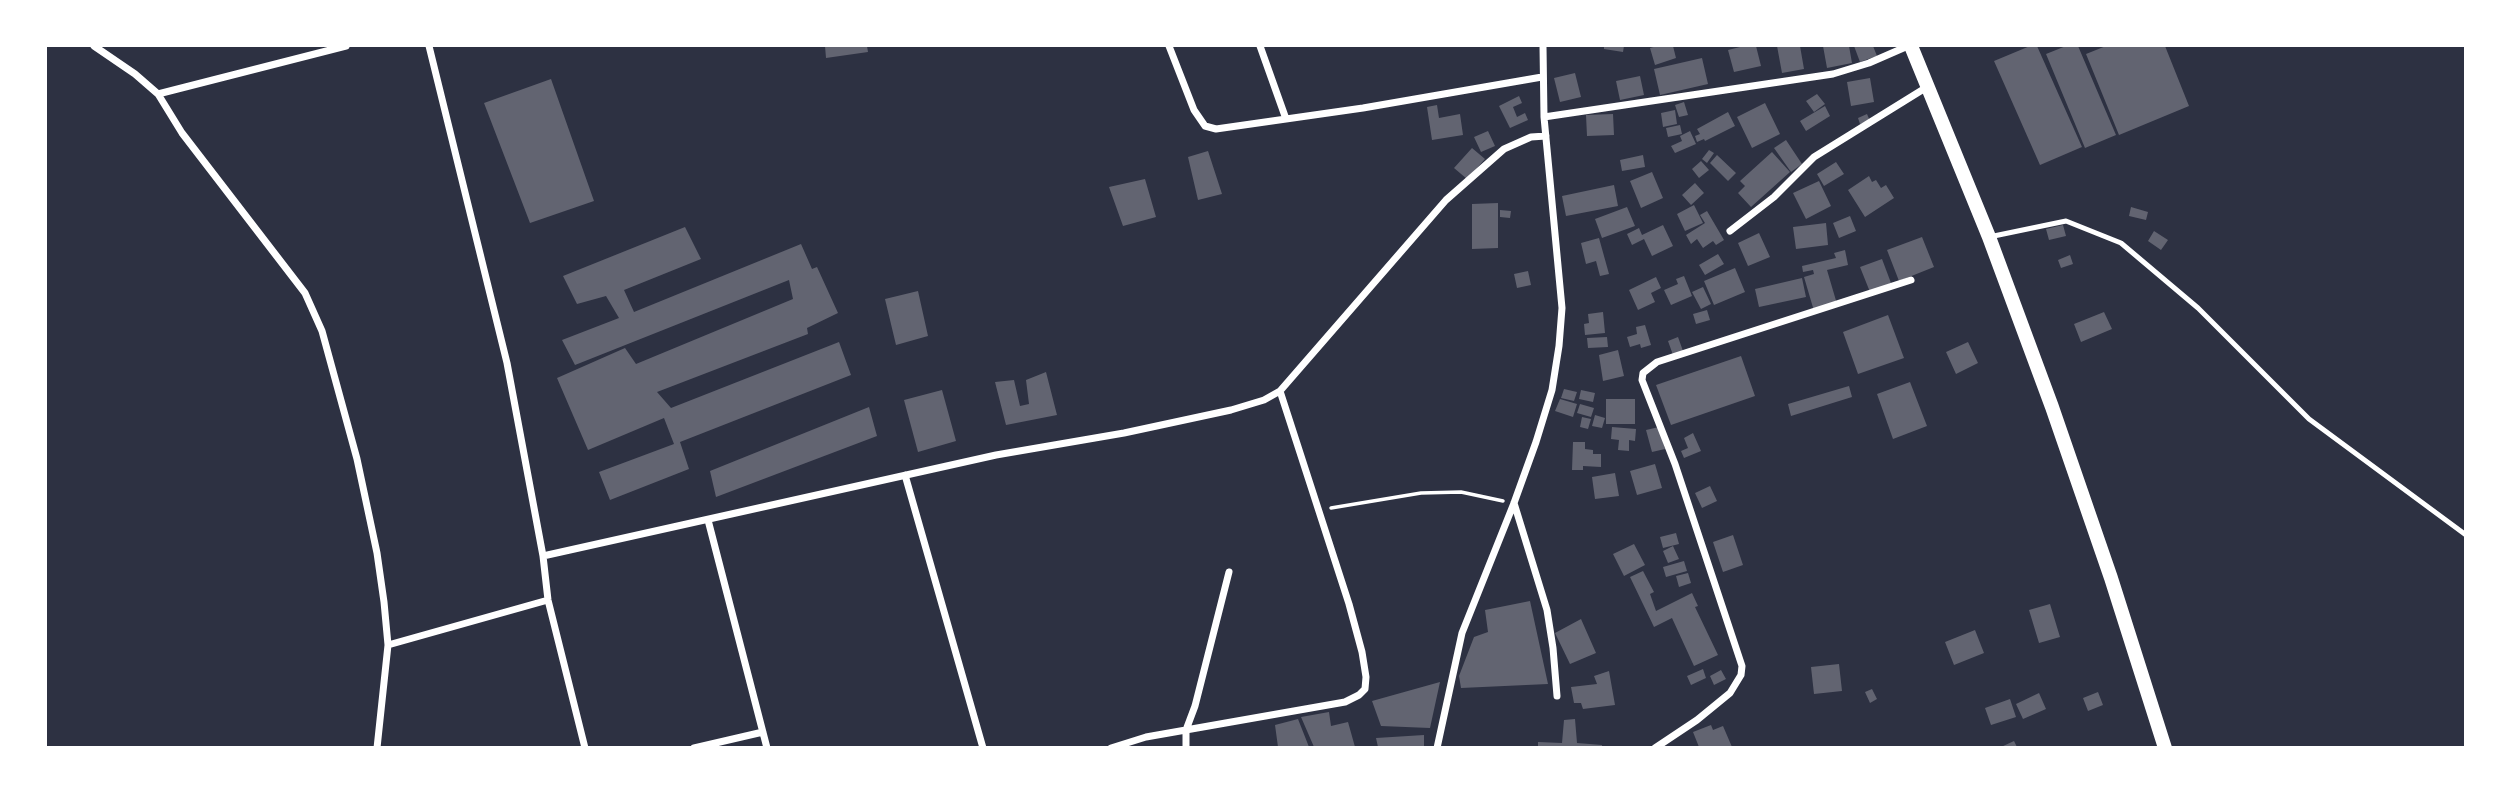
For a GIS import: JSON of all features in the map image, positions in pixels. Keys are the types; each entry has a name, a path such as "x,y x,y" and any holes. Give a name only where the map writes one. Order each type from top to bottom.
{"main road":[{"path":"1910,46 1989,237 2082,491 2165,747"}],"street":[{"path":"94,46 126,67 158,94 189,143 305,293 322,331 349,428 377,553 388,645 377,747"},
{"path":"158,94 346,46"},
{"path":"429,46 507,363 543,556 548,600 585,747"},
{"path":"1169,46 1194,110 1205,126 1216,129 1363,108 1542,77"},
{"path":"1260,46 1286,119"},
{"path":"1437,747 1462,633 1514,503 1552,390 1559,346 1562,308 1544,117 1543,46"},
{"path":"1544,117 1833,74 1910,46"},
{"path":"1730,232 1774,197 1814,157 1927,87"},
{"path":"543,556 905,475 1218,413 1264,400 1280,391 1446,200 1504,149 1531,137 1546,136"},
{"path":"1655,747 1697,720 1730,693 1741,675 1742,666 1675,464 1643,380 1643,373 1657,362 1911,280"},
{"path":"1111,747 1146,737 1345,702 1365,689 1362,652 1280,391"},
{"path":"905,475 983,747"},
{"path":"1514,503 1547,610 1557,696"},
{"path":"708,520 767,747"},
{"path":"1186,747 1186,730 1195,706 1228,572"},
{"path":"388,645 548,600"},
{"path":"694,747 763,732"}],"lane":[{"path":"1989,237 2066,221 2121,243 2197,308 2309,419 2466,535"}],"path":[{"path":"1318,510 1379,498 1461,492 1514,503"}],"building":[{"path":"825,46 867,46 868,52 826,58"},
{"path":"1604,46 1624,46 1623,52 1604,49"},
{"path":"1673,46 1676,58 1655,65 1650,48"},
{"path":"1756,46 1761,66 1734,72 1728,50"},
{"path":"1777,46 1800,46 1804,69 1782,73"},
{"path":"1823,46 1849,46 1852,63 1827,68"},
{"path":"1854,46 1873,46 1877,56 1860,62"},
{"path":"2030,46 2037,46 2082,147 2040,165 1994,61"},
{"path":"2066,46 2078,46 2116,135 2085,148 2046,54"},
{"path":"2106,46 2165,46 2189,106 2119,135 2086,54"},
{"path":"1702,58 1708,84 1660,95 1654,69"},
{"path":"1575,73 1581,97 1560,102 1554,78"},
{"path":"1640,76 1644,95 1620,100 1616,81"},
{"path":"1870,78 1874,102 1851,106 1847,82"},
{"path":"551,79 594,201 530,223 484,103"},
{"path":"1817,94 1825,104 1814,112 1806,101"},
{"path":"1519,96 1522,103 1513,107 1517,117 1525,113 1528,120 1510,128 1499,106"},
{"path":"1684,102 1688,115 1679,117 1675,105"},
{"path":"1765,103 1780,134 1752,148 1737,117"},
{"path":"1437,105 1439,118 1460,114 1463,135 1432,140 1427,107"},
{"path":"1825,106 1830,116 1806,131 1800,121"},
{"path":"1675,110 1677,124 1663,127 1661,113"},
{"path":"1728,112 1735,126 1705,141 1704,139 1697,142 1695,136 1700,134 1697,129"},
{"path":"1613,114 1614,135 1587,136 1586,115"},
{"path":"1867,114 1870,121 1860,124 1858,118"},
{"path":"1680,125 1682,134 1668,137 1666,128"},
{"path":"1488,131 1495,146 1481,152 1474,137"},
{"path":"1690,131 1696,144 1675,153 1671,146 1682,141 1680,136"},
{"path":"1786,140 1802,164 1791,172 1774,148"},
{"path":"1472,148 1485,159 1467,179 1454,168"},
{"path":"1709,150 1714,153 1707,163 1702,159"},
{"path":"1208,151 1222,194 1198,200 1188,157"},
{"path":"1772,152 1790,172 1751,207 1738,193 1745,186 1740,181"},
{"path":"1643,155 1645,167 1622,171 1620,160"},
{"path":"1717,155 1736,173 1728,181 1710,163"},
{"path":"1701,161 1709,170 1699,178 1692,169"},
{"path":"1836,162 1844,174 1824,186 1817,174"},
{"path":"1652,172 1663,198 1641,208 1630,181"},
{"path":"1869,176 1872,182 1876,180 1881,188 1886,185 1894,198 1865,217 1848,190"},
{"path":"1145,179 1156,217 1123,226 1109,187"},
{"path":"1819,181 1831,206 1806,219 1793,193"},
{"path":"1695,183 1704,193 1691,205 1682,195"},
{"path":"1614,185 1618,206 1566,216 1562,196"},
{"path":"1498,203 1498,248 1472,249 1472,204"},
{"path":"1694,205 1703,223 1685,231 1677,214"},
{"path":"1627,207 1635,226 1602,238 1595,219"},
{"path":"2131,207 2148,212 2146,220 2129,216"},
{"path":"1500,210 1511,211 1510,218 1500,217"},
{"path":"1707,211 1724,240 1716,245 1713,241 1703,248 1697,239 1691,244 1686,235 1705,223 1700,215"},
{"path":"1850,216 1856,231 1839,238 1833,223"},
{"path":"1826,223 1828,245 1796,249 1793,227"},
{"path":"1663,225 1673,246 1652,256 1644,239 1632,245 1627,234 1639,228 1642,235"},
{"path":"2063,225 2066,236 2049,240 2046,229"},
{"path":"685,227 701,259 624,290 634,312 801,244 812,269 817,267 838,313 807,328 808,334 657,392 671,408 839,342 851,375 680,442 689,469 610,500 599,472 674,444 664,418 588,450 557,378 625,348 636,364 793,299 789,280 575,365 562,340 619,318 606,296 577,304 563,276"},
{"path":"2154,231 2168,240 2161,250 2148,241"},
{"path":"1759,233 1770,257 1748,266 1738,243"},
{"path":"1922,237 1934,267 1899,281 1887,250"},
{"path":"1599,238 1609,274 1600,276 1596,261 1586,264 1581,243"},
{"path":"1845,250 1848,265 1827,270 1837,304 1814,311 1804,277 1814,274 1813,270 1803,272 1802,266 1836,258 1834,253"},
{"path":"1718,254 1724,264 1705,275 1699,265"},
{"path":"2070,255 2073,264 2061,268 2058,260"},
{"path":"1882,259 1891,283 1870,292 1860,267"},
{"path":"1735,268 1745,292 1714,305 1704,281"},
{"path":"1528,271 1531,285 1517,288 1514,274"},
{"path":"1684,276 1692,296 1671,305 1664,290 1678,284 1676,279"},
{"path":"1656,277 1661,288 1651,293 1655,302 1638,310 1629,290"},
{"path":"1802,278 1806,297 1759,307 1755,289"},
{"path":"1703,287 1711,304 1701,309 1692,292"},
{"path":"918,291 928,336 896,345 885,299"},
{"path":"1707,310 1710,320 1696,324 1693,314"},
{"path":"1603,312 1605,333 1585,335 1584,324 1589,323 1588,314"},
{"path":"2104,312 2112,329 2081,342 2074,324"},
{"path":"1888,315 1904,358 1858,374 1843,332"},
{"path":"1645,325 1651,345 1630,347 1627,337 1637,334 1636,327"},
{"path":"1607,337 1608,347 1588,348 1587,338"},
{"path":"1678,337 1683,351 1673,355 1668,341"},
{"path":"1968,342 1978,363 1956,374 1946,352"},
{"path":"1618,350 1624,376 1603,381 1599,355"},
{"path":"1741,356 1755,396 1671,425 1656,385"},
{"path":"1046,372 1057,415 1006,425 995,382 1014,380 1020,406 1029,404 1026,380"},
{"path":"1910,382 1927,426 1893,439 1877,394"},
{"path":"1849,386 1852,397 1791,416 1788,404"},
{"path":"1564,389 1577,392 1574,401 1561,398"},
{"path":"942,390 956,441 918,452 904,400"},
{"path":"1581,390 1595,393 1593,402 1579,399"},
{"path":"1560,399 1577,404 1573,417 1555,411"},
{"path":"1606,399 1635,399 1635,424 1606,424"},
{"path":"1580,404 1594,408 1591,417 1577,413"},
{"path":"869,407 877,436 716,497 710,471"},
{"path":"1595,415 1605,418 1602,428 1592,426"},
{"path":"1582,417 1591,419 1588,429 1580,427"},
{"path":"1612,427 1636,429 1635,441 1629,440 1629,451 1618,450 1619,440 1611,439"},
{"path":"1659,427 1665,449 1652,452 1646,430"},
{"path":"1693,433 1701,451 1684,458 1681,451 1688,448 1684,438"},
{"path":"1573,442 1585,442 1585,449 1593,450 1593,454 1601,454 1601,467 1583,466 1583,470 1572,470"},
{"path":"1655,464 1662,488 1637,495 1630,471"},
{"path":"1615,473 1619,496 1595,499 1592,477"},
{"path":"1710,486 1717,501 1702,508 1695,493"},
{"path":"1676,533 1679,544 1663,548 1660,537"},
{"path":"1733,535 1743,565 1723,572 1713,542"},
{"path":"1634,544 1645,565 1624,576 1613,554"},
{"path":"1673,546 1679,559 1668,563 1663,551"},
{"path":"1684,561 1687,571 1666,577 1663,567"},
{"path":"1643,571 1654,592 1650,594 1656,611 1692,593 1698,606 1695,607 1718,655 1694,666 1672,618 1654,627 1630,577"},
{"path":"1688,573 1691,583 1679,587 1676,576"},
{"path":"1530,601 1548,684 1461,688 1459,676 1474,637 1488,632 1485,610"},
{"path":"2050,604 2060,637 2039,643 2029,610"},
{"path":"1581,619 1596,653 1570,664 1555,633"},
{"path":"1975,630 1984,653 1954,665 1945,642"},
{"path":"1839,664 1842,691 1814,694 1811,667"},
{"path":"1703,669 1706,678 1691,685 1687,676"},
{"path":"1721,670 1726,679 1714,685 1710,676"},
{"path":"1609,671 1615,705 1583,709 1581,703 1574,703 1571,687 1597,684 1594,676"},
{"path":"1440,682 1430,728 1381,726 1372,701"},
{"path":"1872,689 1877,699 1870,703 1865,692"},
{"path":"2098,692 2103,705 2088,711 2083,698"},
{"path":"2039,693 2046,709 2023,719 2016,704"},
{"path":"2010,699 2016,717 1991,725 1985,708"},
{"path":"1329,712 1331,726 1348,722 1355,747 1314,747 1301,717"},
{"path":"1298,719 1309,747 1278,747 1275,725"},
{"path":"1575,719 1577,743 1602,747 1538,747 1538,742 1562,743 1564,720"},
{"path":"1711,725 1713,730 1723,726 1732,747 1699,747 1693,732"},
{"path":"1424,735 1424,747 1378,747 1376,738"},
{"path":"2014,741 2017,747 2001,747"}]}
